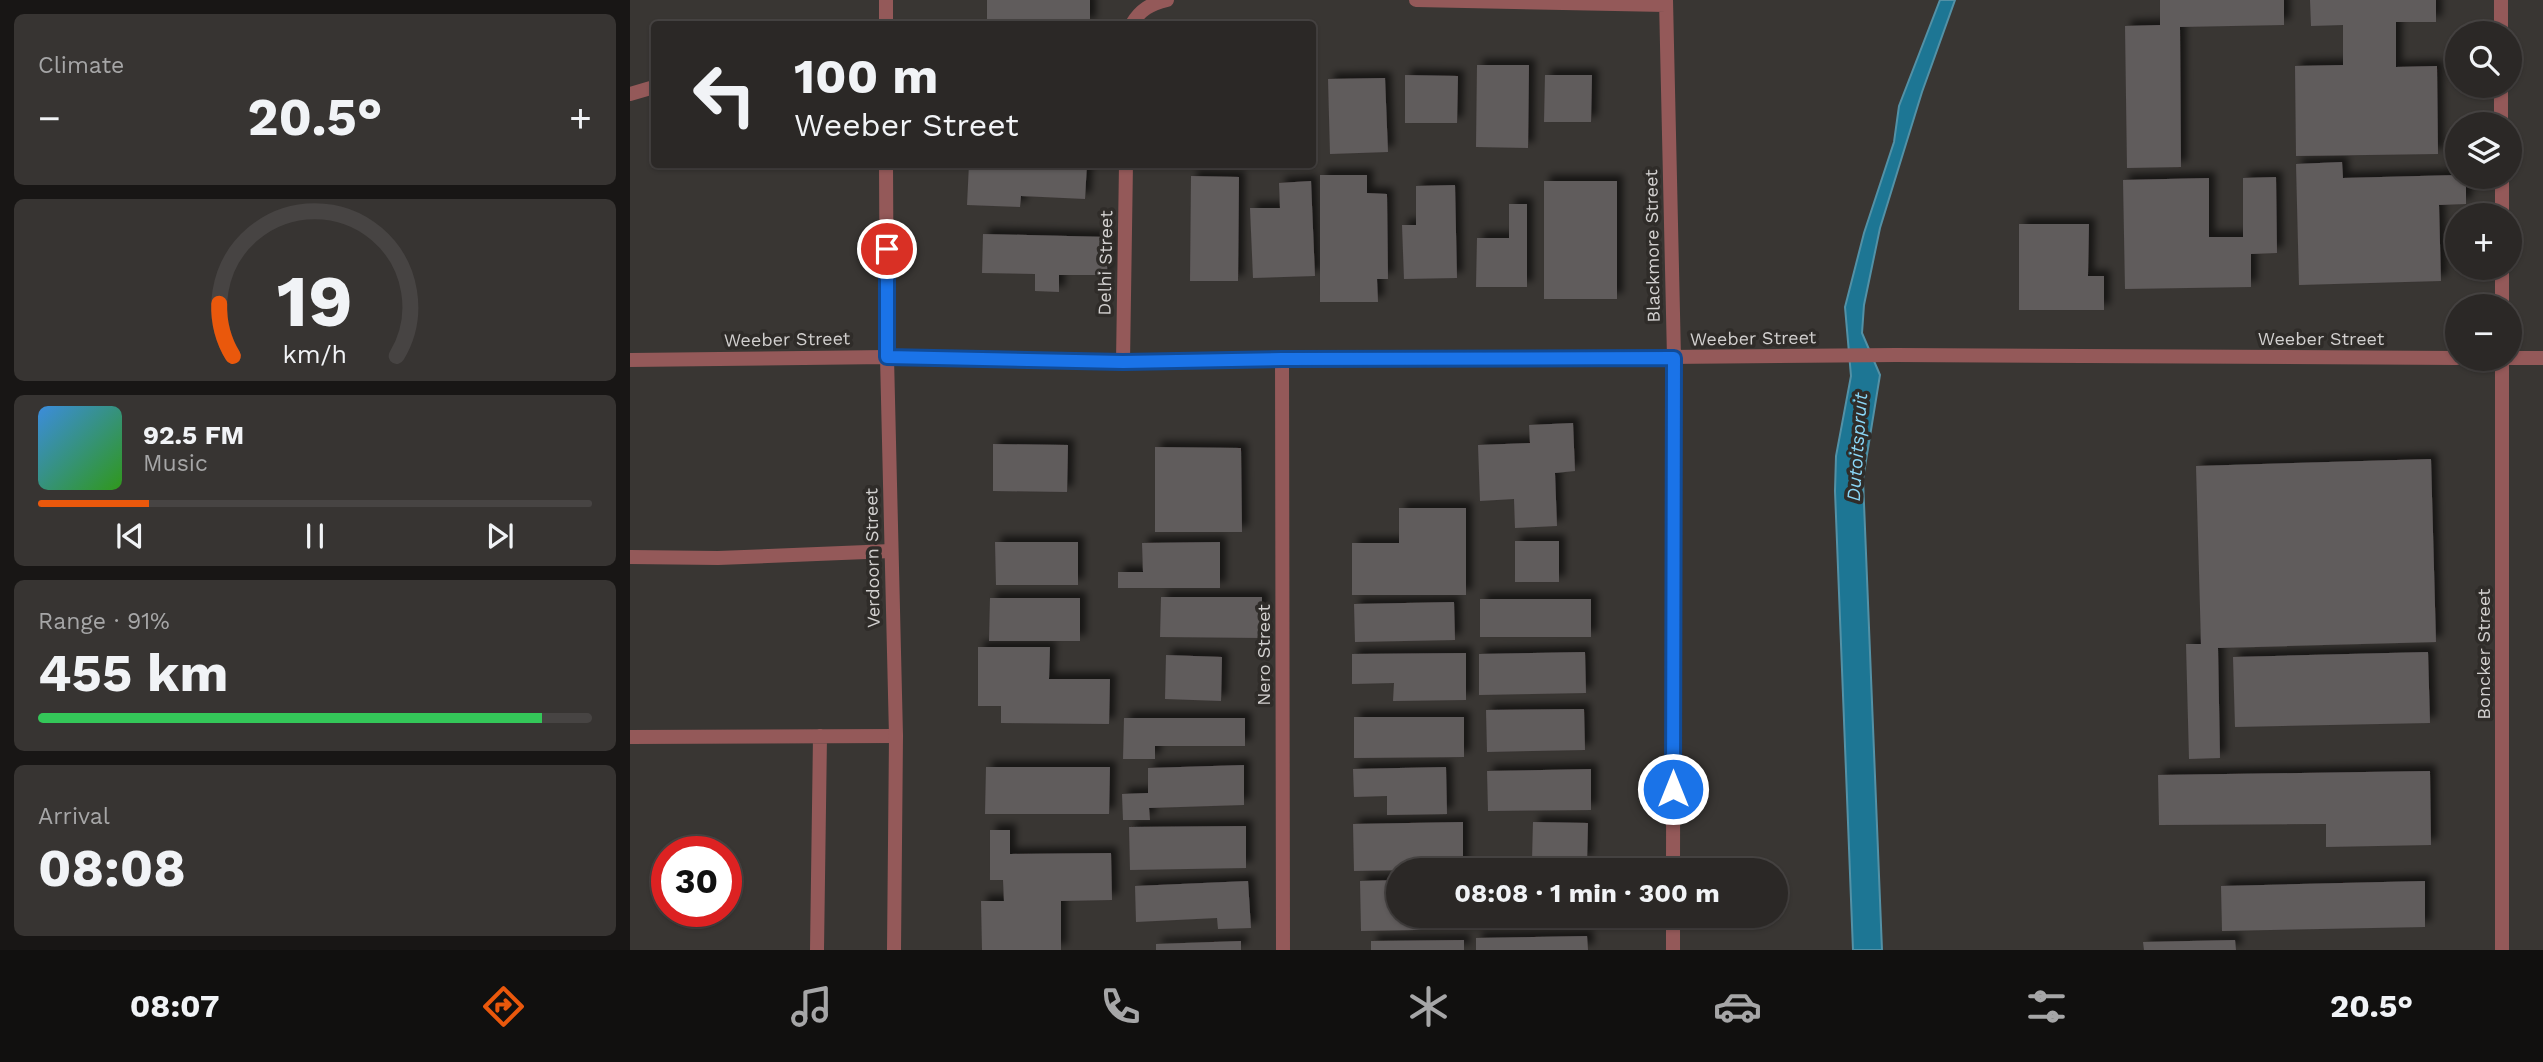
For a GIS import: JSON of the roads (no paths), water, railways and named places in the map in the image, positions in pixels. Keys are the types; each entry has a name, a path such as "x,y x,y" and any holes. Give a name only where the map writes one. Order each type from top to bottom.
{"street":[{"path":"886,0 886,21"},
{"path":"1136,18 1152,3 1167,0"},
{"path":"1416,0 1666,2"},
{"path":"2501,0 2501,21"},
{"name":"Blackmore Street","path":"1666,2 1674,358 1673,858"},
{"path":"630,94 651,88"},
{"name":"Verdoorn Street","path":"887,168 887,357 896,736 894,950"},
{"name":"Delhi Street","path":"1123,362 1126,168"},
{"name":"Weeber Street","path":"630,360 887,357 1123,362 1896,355 2445,358"},
{"path":"2522,358 2543,358"},
{"name":"Nero Street","path":"1282,359 1283,950"},
{"name":"Boncker Street","path":"2502,371 2502,950"},
{"path":"630,557 718,558 891,551"},
{"path":"817,950 820,736"},
{"path":"630,737 896,736"},
{"path":"1673,928 1673,950"}],"water":[{"name":"Dutoitspruit","path":"1940,0 1955,0 1922,92 1880,228 1864,305 1862,333 1880,375 1863,479 1882,950 1853,950 1835,491 1836,456 1851,376 1845,307 1864,233 1894,142 1899,106"}]}
